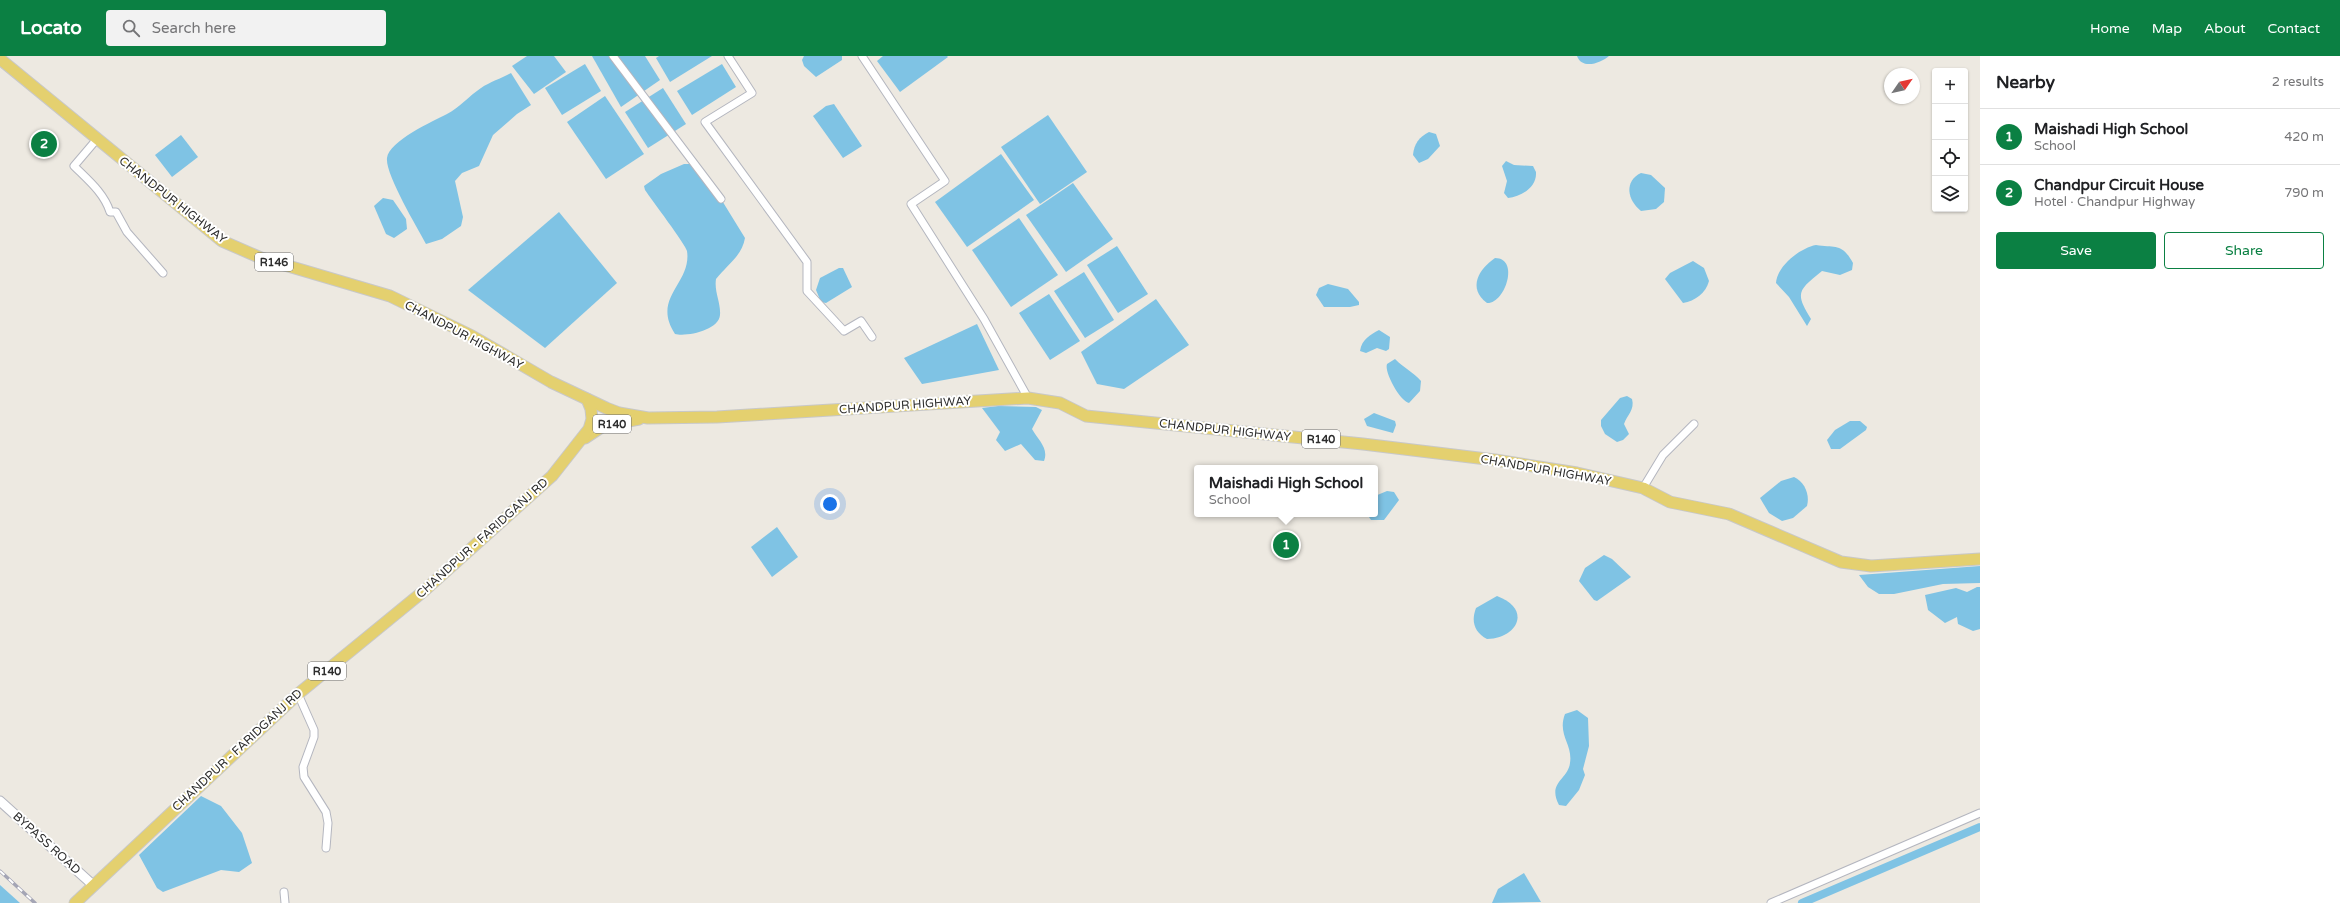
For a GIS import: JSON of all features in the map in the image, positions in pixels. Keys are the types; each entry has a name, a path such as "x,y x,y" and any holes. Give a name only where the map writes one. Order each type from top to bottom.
{"main road":[{"name":"CHANDPUR HIGHWAY","path":"0,60 222,241 261,258 390,296 472,336 587,400"},
{"name":"CHANDPUR HIGHWAY","path":"648,418 724,416 1028,398 1060,403 1086,416 1363,444 1495,460 1577,473 1643,488 1670,502 1729,514 1841,562 1871,566 1980,558"},
{"name":"R140","path":"587,400 619,413 648,418"},
{"name":"R140","path":"581,441 589,429 592,419 591,409 587,400"},
{"name":"R140","path":"581,441 603,426 648,418"},
{"name":"CHANDPUR - FARIDGANJ RD","path":"75,903 298,694 425,590 528,498 557,470 581,441"}],"street":[{"path":"613,56 721,198"},
{"path":"728,56 752,93 705,122 807,262 807,292 844,331 861,320 872,337"},
{"path":"862,56 945,181 911,204 984,319 1028,398"},
{"path":"97,140 74,166 97,189 107,202 110,212 116,212 127,232 163,273"},
{"path":"1643,488 1663,455 1694,424"},
{"path":"298,694 314,730 314,737 303,767 304,777 326,812 328,823 326,848"},
{"name":"BYPASS ROAD","path":"0,801 93,885"},
{"path":"1771,903 1980,814"},
{"path":"284,892 285,903"}],"water":[{"path":"527,56 554,56 566,72 534,94 512,66"},
{"path":"592,56 645,56 660,80 621,107"},
{"path":"659,56 712,56 670,82 656,58"},
{"path":"804,56 842,56 842,60 816,77 804,66 802,60"},
{"path":"883,56 948,57 900,92 877,61"},
{"path":"1577,56 1609,56 1597,63 1587,64 1579,60"},
{"path":"585,64 601,91 562,115 545,88"},
{"path":"722,64 736,87 692,115 677,91"},
{"path":"511,73 531,105 517,114 493,135 479,166 462,173 455,181 463,217 461,226 442,239 426,244 396,188 388,166 387,158 395,145 403,138 451,111 485,86"},
{"path":"663,88 686,124 648,148 625,112"},
{"path":"605,96 644,154 606,179 567,122"},
{"path":"834,104 862,146 843,158 813,116 826,106"},
{"path":"1048,115 1087,172 1040,204 1001,147"},
{"path":"1429,132 1436,134 1440,146 1428,159 1419,163 1413,155 1415,147 1422,136"},
{"path":"181,135 198,157 172,177 155,155"},
{"path":"1001,154 1034,200 967,247 935,202"},
{"path":"1506,161 1514,165 1533,166 1536,172 1536,178 1531,187 1523,193 1508,198 1504,193 1507,181 1502,166"},
{"path":"684,164 690,164 695,168 721,199 745,238 741,250 734,260 716,279 720,311 718,320 714,325 702,331 680,335 675,334 669,321 667,310 674,291 684,273 687,263 687,251 675,231 645,190 644,186 661,174"},
{"path":"1641,173 1651,175 1665,188 1664,202 1656,209 1641,211 1636,207 1630,196 1629,191 1632,181"},
{"path":"1073,183 1113,239 1066,272 1026,215"},
{"path":"383,198 393,200 406,219 407,229 394,238 386,234 374,206"},
{"path":"559,212 617,283 545,348 468,290"},
{"path":"1019,218 1058,275 1011,307 972,250"},
{"path":"1816,245 1842,249 1853,263 1852,270 1840,275 1822,271 1804,287 1801,297 1802,303 1811,319 1807,326 1789,297 1776,283 1780,270 1790,259 1803,250"},
{"path":"1117,246 1148,294 1118,313 1087,265"},
{"path":"1495,258 1503,260 1507,265 1507,281 1499,296 1494,301 1487,303 1478,291 1478,279 1484,268"},
{"path":"1693,261 1704,268 1709,281 1703,293 1692,300 1683,303 1665,279 1670,273"},
{"path":"839,268 843,268 852,287 826,303 821,302 816,290 820,278"},
{"path":"1084,272 1114,320 1085,338 1054,291"},
{"path":"1328,284 1348,289 1359,302 1359,305 1350,307 1324,307 1316,295 1319,288"},
{"path":"1049,294 1080,341 1050,360 1019,313"},
{"path":"1156,299 1189,345 1124,389 1097,384 1081,352"},
{"path":"977,324 999,370 922,384 904,358"},
{"path":"1379,330 1390,337 1389,349 1386,351 1377,348 1366,353 1360,351 1365,340"},
{"path":"1395,359 1421,381 1420,391 1409,403 1405,401 1397,392 1388,373 1387,364"},
{"path":"1627,396 1632,399 1633,403 1632,409 1624,424 1629,434 1623,440 1617,442 1605,434 1601,426 1601,420 1620,398"},
{"path":"998,406 1036,407 1042,410 1032,429 1044,448 1044,461 1035,460 1021,444 1005,451 996,440 1000,432 982,408"},
{"path":"1374,413 1395,421 1396,425 1393,433 1367,426 1364,419"},
{"path":"1850,421 1860,421 1867,427 1866,430 1840,449 1831,449 1827,440 1835,430"},
{"path":"1794,477 1804,485 1806,489 1808,498 1807,506 1793,518 1782,521 1769,513 1760,498 1781,481"},
{"path":"1387,491 1394,492 1399,500 1384,520 1371,520 1369,517 1378,517 1378,495"},
{"path":"777,527 798,557 772,577 751,547"},
{"path":"1604,555 1612,559 1631,577 1597,601 1594,600 1579,581 1585,568"},
{"path":"1980,566 1980,583 1943,584 1894,594 1879,594 1868,587 1859,575"},
{"path":"1980,587 1980,629 1973,631 1958,624 1957,617 1945,623 1928,610 1925,595 1956,588 1967,592"},
{"path":"1497,596 1515,608 1517,622 1507,634 1487,639 1476,630 1474,617 1476,608"},
{"path":"1577,710 1588,718 1589,746 1583,769 1585,775 1579,790 1566,806 1559,805 1555,791 1559,782 1566,774 1570,763 1563,721 1565,714"},
{"path":"201,796 221,806 242,833 252,863 239,872 221,870 163,892 157,888 139,855"},
{"path":"1524,873 1541,902 1492,903 1498,889"},
{"path":"0,885 20,903 0,903"}],"waterway":[{"path":"1802,903 1980,827"}],"railway":[{"path":"0,871 35,903"}],"place":[{"name":"Chandpur Circuit House","path":"44,144"},
{"name":"Maishadi High School","path":"1286,545"}]}
